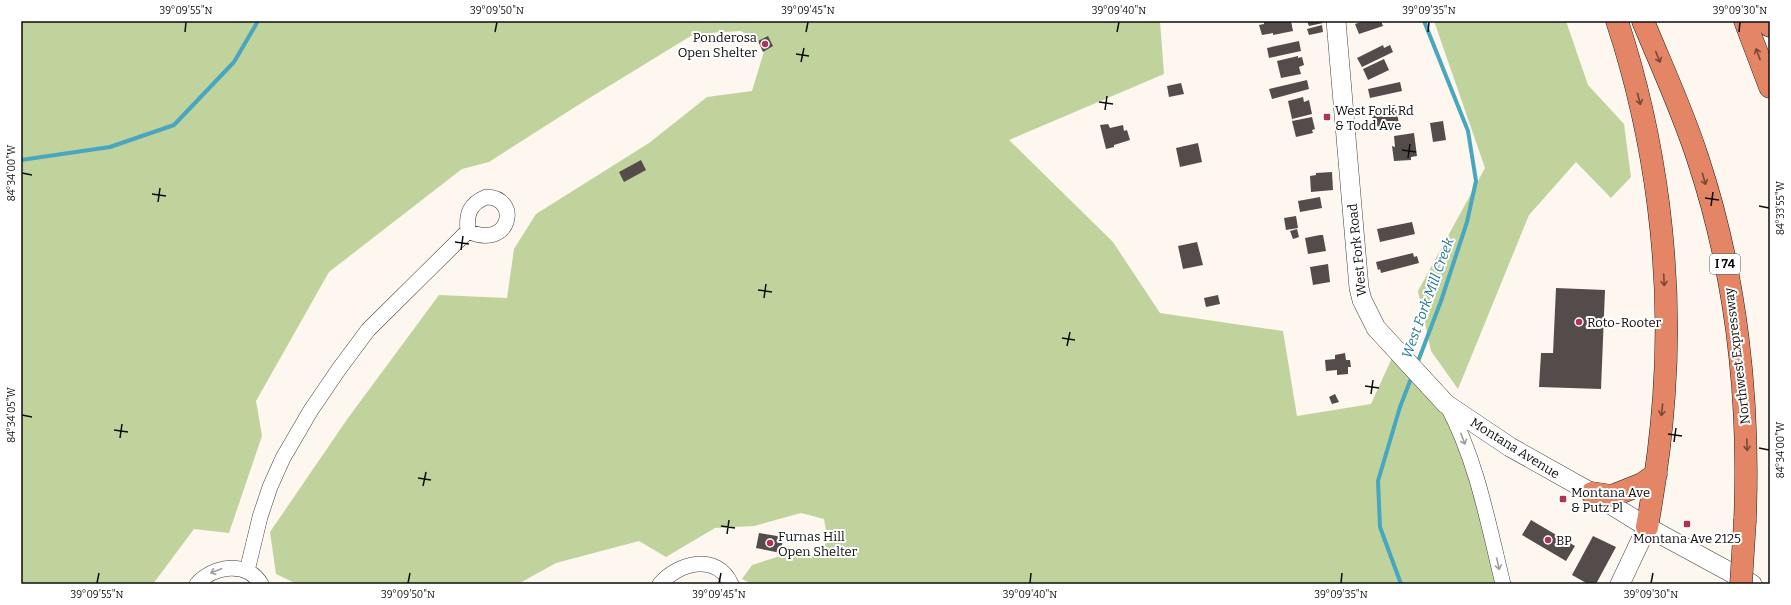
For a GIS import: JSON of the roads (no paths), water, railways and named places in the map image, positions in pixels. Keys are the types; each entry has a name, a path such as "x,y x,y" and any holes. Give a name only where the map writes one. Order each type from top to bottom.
{"highway":[{"path":"1617,21 1641,104 1653,164 1662,247 1666,321 1664,394 1656,474 1647,527"},
{"name":"Northwest Expressway","path":"1643,21 1698,159 1711,205 1731,296 1742,380 1747,445 1746,520 1741,584"},
{"path":"1745,21 1770,87"},
{"path":"1768,21 1770,26"},
{"path":"1592,493 1612,496 1642,484 1656,474"}],"street":[{"name":"West Fork Road","path":"1336,21 1359,288 1362,300 1376,328 1446,404 1459,428 1472,461 1502,584"},
{"path":"247,571 260,517 270,487 283,458 311,410 368,330 468,231"},
{"name":"Montana Avenue","path":"1446,404 1510,447 1592,493 1647,527 1752,584"},
{"path":"1620,584 1647,527"},
{"path":"660,584 676,572 692,564 708,564 719,568 727,576 731,584"},
{"path":"197,584 208,574 234,567 247,571 262,584"}],"waterway":[{"path":"21,160 110,147 174,125 234,62 258,21"},
{"name":"West Fork Mill Creek","path":"1417,364 1441,301 1467,222 1476,181 1468,131 1424,21"},
{"name":"West Fork Mill Creek","path":"1401,584 1380,527 1378,481 1400,407 1412,376"}],"place":[{"name":"Ponderosa Open Shelter","path":"765,44"},
{"name":"West Fork Rd & Todd Ave","path":"1327,117"},
{"name":"Roto-Rooter","path":"1579,322"},
{"name":"Montana Ave & Putz Pl","path":"1563,499"},
{"name":"Montana Ave 2125","path":"1687,524"},
{"name":"BP","path":"1548,540"},
{"name":"Furnas Hill Open Shelter","path":"770,543"}]}
